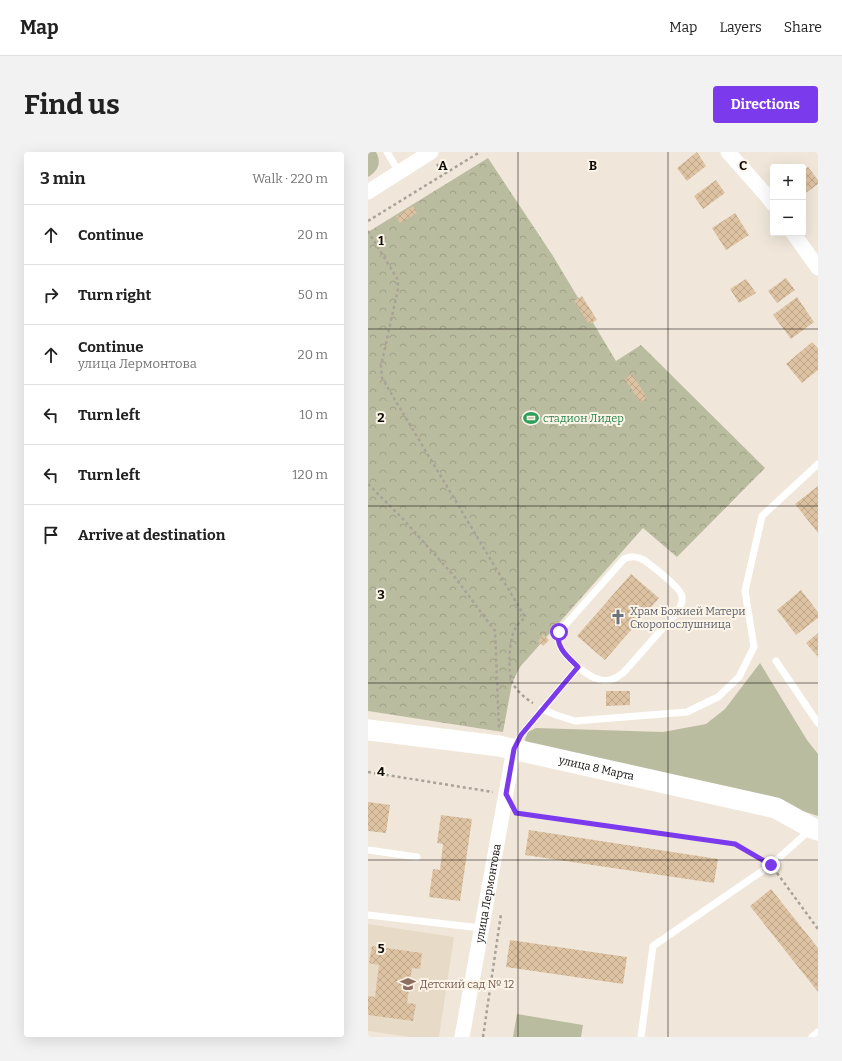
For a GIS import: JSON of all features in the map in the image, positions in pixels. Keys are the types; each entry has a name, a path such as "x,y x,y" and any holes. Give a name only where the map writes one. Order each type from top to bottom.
{"street":[{"path":"368,192 431,152"},
{"path":"728,152 770,200"},
{"path":"795,236 818,268"},
{"name":"улица 8 Марта","path":"368,730 499,746 776,808 816,831"},
{"name":"улица Лермонтова","path":"462,1037 514,749"}],"lane":[{"path":"387,152 399,172"},
{"path":"542,709 575,721 687,712 718,697 739,677 754,647 745,591 762,516 818,464"},
{"path":"631,556 644,560 678,588 682,595 682,603 678,611 624,672 614,679 603,681 586,674 578,667 564,654 560,646 558,637 559,632 624,559 631,556"},
{"path":"776,661 818,722"},
{"path":"514,749 521,735 578,667"},
{"path":"642,1037 653,946 771,865 816,831"},
{"path":"368,850 417,857"},
{"path":"368,915 481,928"},
{"path":"812,1037 818,1032"}],"path":[{"path":"368,221 480,152"},
{"path":"368,231 398,280 398,288 381,366 382,378 525,617 515,628 512,637 509,663 512,683 525,698 542,709"},
{"path":"368,772 506,794 516,813 735,844 771,865 818,929"},
{"path":"483,1037 501,913"}],"shaded area":[{"name":"Детский сад № 12","path":"368,924 454,937 439,1037 410,1037 368,1031"}],"green space":[{"path":"368,152 376,152 379,163 377,169 368,177"},
{"path":"488,158 553,256 616,361 641,345 765,468 677,557 643,528 520,667 512,683 503,732 368,711 368,232"},
{"path":"760,663 807,740 818,754 818,816 766,799 527,747 525,739 528,732 536,728 663,732 706,724 725,709"},
{"path":"517,1014 583,1025 581,1037 513,1037"}],"building":[{"path":"697,152 706,166 687,181 677,168"},
{"path":"808,167 818,180 818,184 806,193 806,169"},
{"path":"716,180 725,193 703,209 694,196"},
{"path":"413,206 417,213 400,223 396,217"},
{"path":"735,213 749,235 726,250 712,228"},
{"path":"786,278 795,290 777,303 768,291"},
{"path":"746,279 756,293 739,303 730,289"},
{"path":"582,296 597,320 589,324 574,301"},
{"path":"797,297 814,322 791,339 773,315"},
{"path":"812,342 818,348 818,370 802,383 786,364"},
{"path":"632,374 647,398 640,402 625,379"},
{"path":"818,486 818,533 795,504"},
{"name":"Храм Божией Матери Скоропослушница","path":"631,574 659,598 605,660 577,636"},
{"path":"801,590 818,612 818,618 796,635 777,610"},
{"path":"818,633 818,657 806,643"},
{"path":"543,634 549,640 543,646 538,641"},
{"path":"606,691 630,691 630,705 606,706"},
{"path":"368,802 390,805 386,833 368,831"},
{"path":"441,815 472,819 460,901 429,897 433,869 440,870 443,844 437,843"},
{"path":"529,830 718,859 714,883 525,855"},
{"path":"771,889 818,948 818,992 750,906"},
{"path":"510,940 627,957 623,984 506,967"},
{"path":"372,946 422,953 420,969 412,968 407,1003 416,1004 413,1021 368,1015 368,996 375,997 379,965 369,963"}],"place":[{"name":"стадион Лидер","path":"531,418"},
{"name":"Храм Божией Матери Скоропослушница","path":"618,617"},
{"name":"Детский сад № 12","path":"408,984"}],"route":[{"path":"559,632 558,637 560,646 564,654 578,667 521,735 514,749 506,794 516,813 735,844 771,865"}]}
